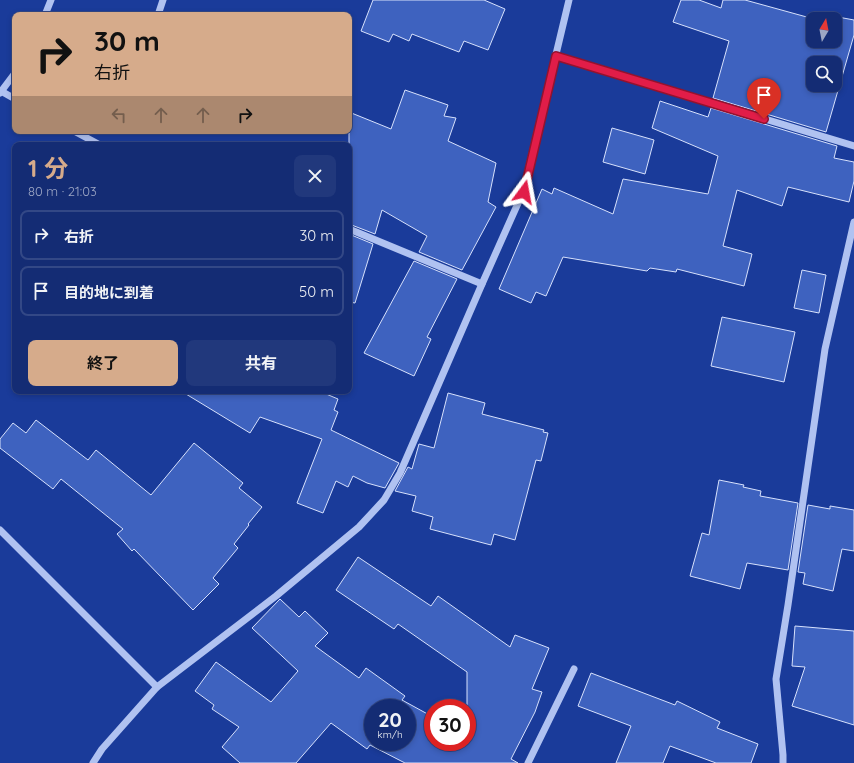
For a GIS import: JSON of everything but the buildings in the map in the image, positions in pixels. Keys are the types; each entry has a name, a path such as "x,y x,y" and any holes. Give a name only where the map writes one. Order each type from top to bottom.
{"street":[{"path":"46,12 51,0"},
{"path":"159,12 163,0"},
{"path":"93,763 102,749 157,686 276,596 359,527 384,500 400,473 482,284 524,192 569,0"},
{"path":"556,56 854,146"},
{"path":"12,77 1,92 12,98"},
{"path":"80,134 94,142"},
{"path":"783,763 776,679 825,349 854,222"},
{"path":"352,230 482,284"},
{"path":"0,530 157,686"},
{"path":"528,763 574,669"}],"route":[{"path":"524,192 556,56 764,119"}]}
